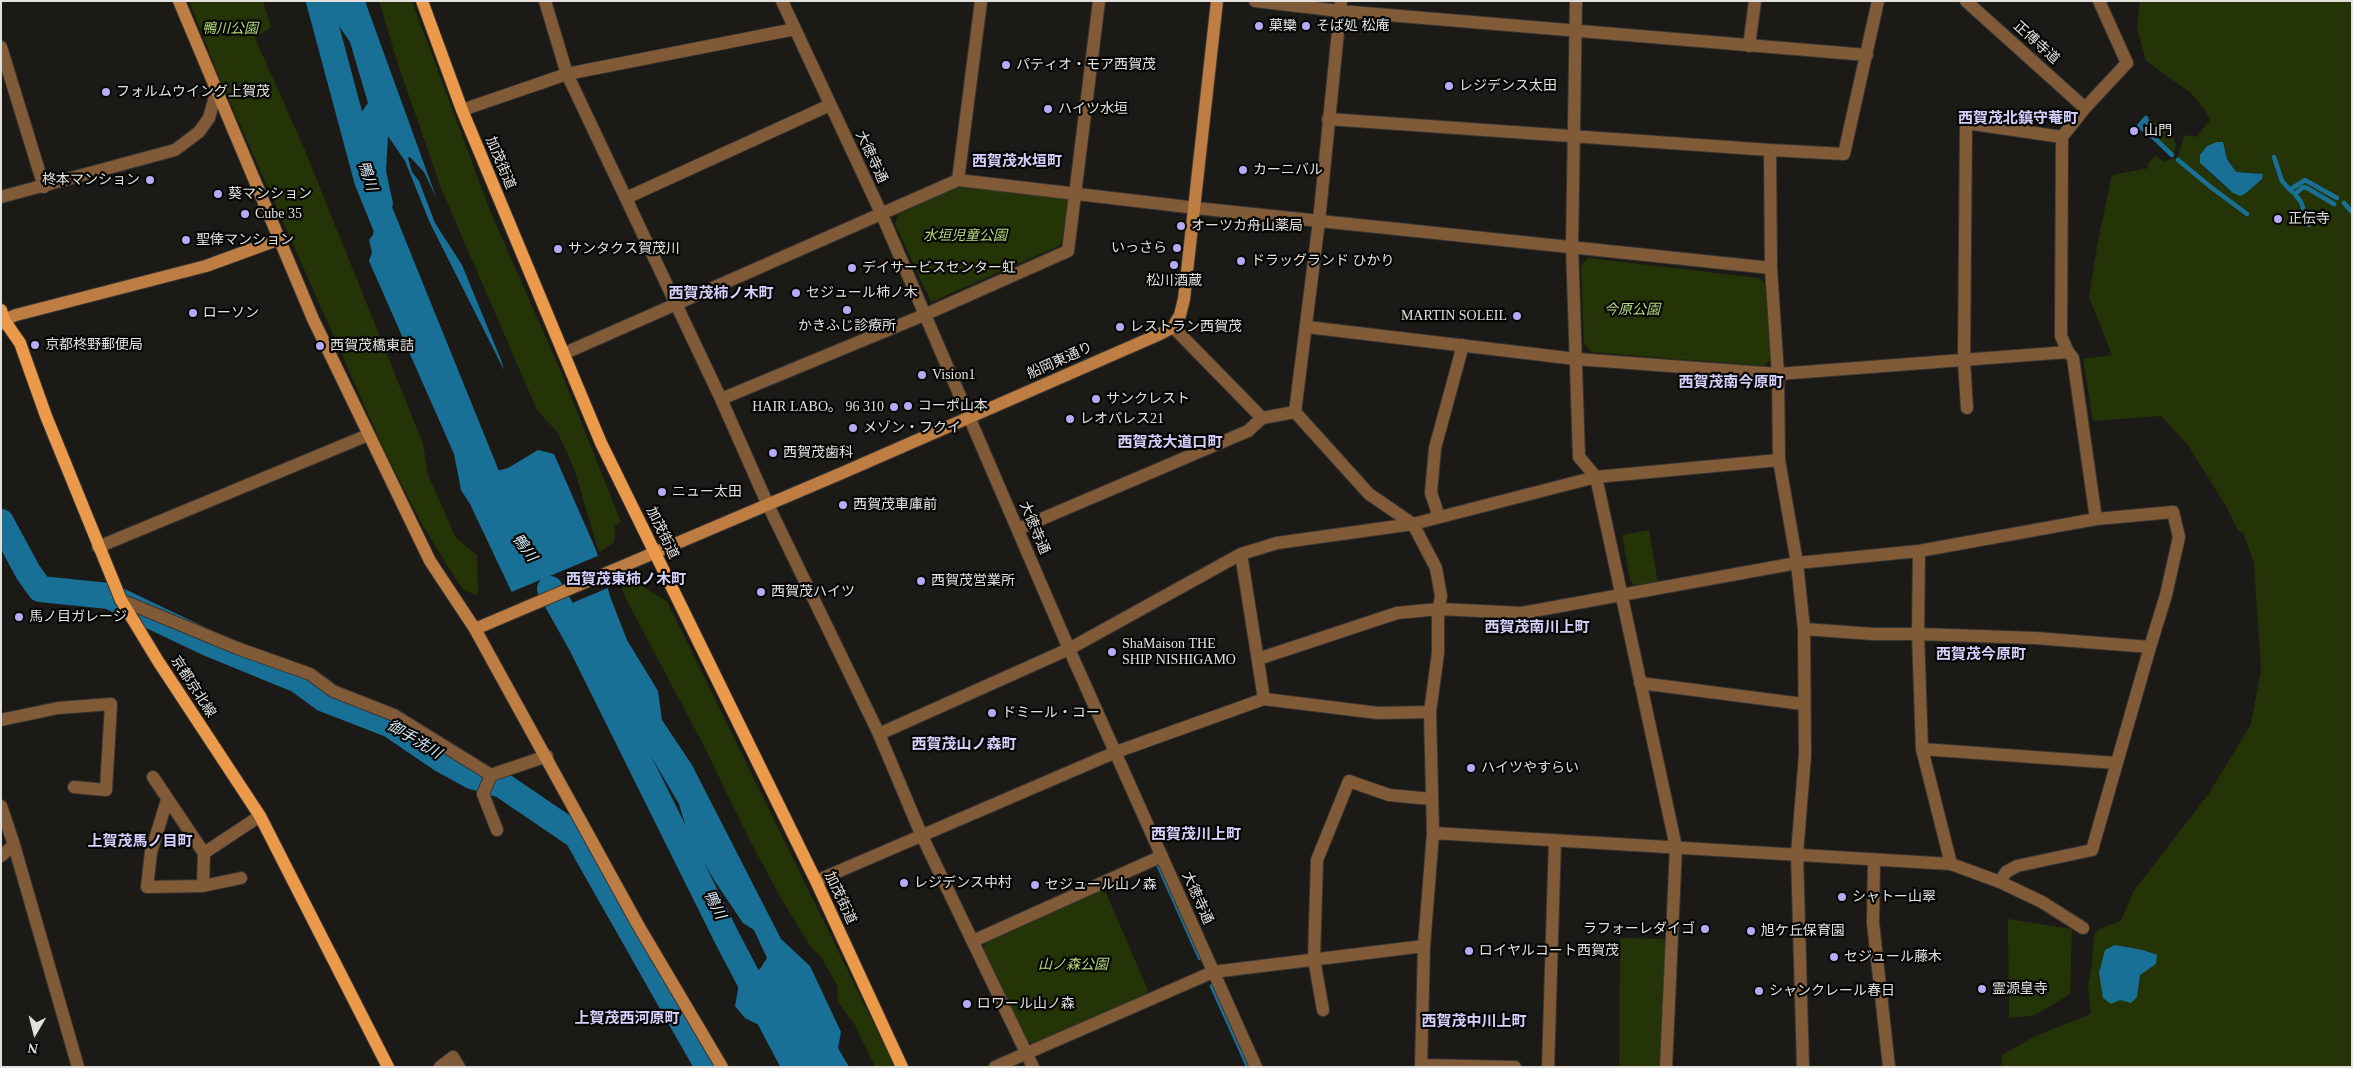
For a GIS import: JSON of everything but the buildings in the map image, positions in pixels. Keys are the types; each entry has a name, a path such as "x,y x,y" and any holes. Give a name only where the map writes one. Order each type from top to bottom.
{"main road":[{"name":"加茂街道","path":"422,1 462,110 602,443 816,881 902,1067"},
{"name":"京都京北線","path":"2,318 20,344 46,416 121,600 158,661 260,816 388,1067"}],"street":[{"path":"179,1 216,93 313,319 430,561 475,629 547,756 638,925 722,1067"},
{"path":"545,1 567,74 675,305 721,398 768,505 879,734 921,834 1028,1053 1033,1067"},
{"name":"大徳寺通","path":"782,1 882,215 1069,648 1256,1067"},
{"path":"958,180 981,1"},
{"path":"721,398 924,315 1068,251 1099,1"},
{"path":"1218,1 1184,299 1180,315 1173,327 1262,418"},
{"path":"1255,1 1340,6 1575,30 1867,55"},
{"path":"1576,1 1572,247 1579,457 1596,477 1676,847 1666,1067"},
{"path":"1749,46 1755,1"},
{"path":"1328,119 1844,154 1878,1"},
{"name":"正傅寺道","path":"1966,1 2085,108"},
{"path":"2096,519 2073,358 2068,352 2061,336 2062,137 2085,108 2127,63 2099,1"},
{"path":"1295,412 1319,221 1340,6"},
{"path":"462,110 567,74 795,29"},
{"path":"1,47 44,187"},
{"path":"1,197 44,187 175,150 199,132 209,118 216,93"},
{"path":"626,198 830,105"},
{"path":"1967,408 1964,361 1966,123 2062,137"},
{"path":"1770,150 1771,268 1778,374 1779,460 1797,563 1804,629 1805,755 1797,854 1803,1067"},
{"path":"565,353 958,180 1319,221 1771,268"},
{"path":"2,318 206,266 280,239"},
{"name":"船岡東通り","path":"475,629 654,551 677,544 768,505 1173,327"},
{"path":"1307,327 1576,359 1778,374 2068,352"},
{"path":"1439,517 1431,494 1435,448 1463,345"},
{"path":"1018,529 1248,431 1262,418 1295,412"},
{"path":"1295,412 1369,494 1413,524 1436,568 1441,596 1438,653 1430,712 1433,833 1424,946 1421,1066 1515,1067"},
{"path":"98,547 368,435"},
{"path":"879,734 1069,648 1241,554 1277,543 1413,524 1596,477 1779,460"},
{"path":"1258,659 1397,613 1439,609 1522,613 1797,563 1919,551 2096,519 2173,512 2180,537 2166,595 2092,850 2017,866 2006,872 2000,882"},
{"path":"1919,551 1918,634 1922,749 1951,864"},
{"path":"1241,554 1264,699"},
{"path":"121,600 237,648 310,674 333,691 394,715 491,775"},
{"path":"1804,629 1873,634 2035,638 2150,646"},
{"path":"1640,683 1804,704"},
{"path":"816,881 921,834 1116,752 1264,699 1378,713 1430,712"},
{"path":"1,720 58,708 111,704 106,790 74,787"},
{"path":"1922,749 2116,763"},
{"path":"496,830 483,794 491,775 547,756"},
{"path":"152,777 204,853 203,886"},
{"path":"1323,1010 1314,959 1318,860 1349,781 1389,795 1431,799"},
{"path":"167,800 151,852 147,887 203,886 241,878"},
{"path":"1,806 78,1067"},
{"path":"204,853 260,816"},
{"path":"1433,833 1797,854 1874,861 1951,864 2000,882 2042,902 2083,928"},
{"path":"1548,1067 1555,840"},
{"path":"1,856 14,846"},
{"path":"973,941 1162,856"},
{"path":"1874,861 1873,923 1889,1067"},
{"path":"995,1067 1213,972 1424,946"},
{"path":"440,1067 453,1057 459,1067"}],"green space":[{"name":"鴨川公園","path":"189,1 263,1 271,27 255,38 304,148 423,444 428,475 456,538 477,555 478,595 465,591 457,581 423,526 386,454 222,84"},
{"path":"379,1 412,1 489,208 564,379 621,522 615,526 614,542 599,553 574,468 558,433 537,410 441,188 398,64"},
{"path":"2140,1 2352,1 2352,1067 2001,1067 2002,1055 2035,1036 2091,1014 2088,985 2094,935 2099,929 2121,921 2133,892 2210,792 2251,724 2261,669 2254,563 2243,532 2238,531 2226,506 2187,444 2161,416 2093,421 2083,359 2112,355 2089,297 2098,241 2112,175 2149,168 2147,165 2155,155 2164,162 2178,157 2184,137 2189,135 2197,137 2210,120 2205,110 2191,93 2146,61 2137,28","holes":["2217,142 2224,145 2227,159 2236,172 2258,173 2262,179 2245,194 2230,191 2204,168 2200,155 2207,146"]},
{"path":"2146,118 2170,128 2176,146 2173,155 2150,133"},
{"name":"水垣児童公園","path":"958,187 1069,198 1061,245 931,302 895,224 899,214"},
{"name":"今原公園","path":"1589,258 1759,278 1766,284 1771,359 1764,366 1592,352 1584,344 1581,265"},
{"path":"1649,530 1658,583 1637,587 1630,581 1622,535"},
{"path":"619,581 636,583 667,601 895,1067 875,1067 855,1025 838,1002 837,985 821,957 810,946 781,898 748,837 705,748 626,599"},
{"name":"山ノ森公園","path":"1100,891 1106,893 1148,990 1144,995 1036,1044 1028,1042 983,951 985,943"},
{"path":"2008,919 2072,929 2070,994 2035,1015 2009,1018"},
{"path":"1620,938 1669,939 1664,1067 1619,1067"}],"water":[{"path":"307,1 365,1 436,197 424,172 410,157 408,158 412,172 419,181 435,223 462,265 501,360 504,370 430,223 405,161 388,136 386,171 393,203 387,238 390,261 448,411 480,466 497,471 508,468 538,450 554,454 596,550 611,599 627,640 658,691 662,720 692,765 781,939 810,966 841,1032 838,1048 849,1067 807,1067 765,1028 745,1018 735,1006 739,984 760,969 767,958 754,930 743,923 716,883 689,837 679,804 581,636 555,606 514,597 470,504 461,490 454,454 369,261 372,252 369,240 373,235 376,215 370,197 366,161 353,135 359,116 368,103 350,42 326,7"},
{"path":"2223,142 2227,159 2236,172 2263,174 2262,179 2245,194 2240,196 2233,193 2200,163 2200,155 2207,146"},
{"path":"2115,945 2143,950 2157,955 2156,964 2140,975 2137,997 2131,1003 2120,1000 2111,1004 2103,998 2099,973 2105,950"}],"pier":[{"path":"600,555 610,587 556,610 513,599 509,593"}],"waterway":[{"name":"鴨川","path":"319,1 367,180 497,501"},
{"path":"2146,118 2149,133 2172,155"},
{"path":"2144,130 2139,126 2146,118"},
{"path":"2274,157 2282,181 2291,191"},
{"path":"2178,160 2247,214"},
{"path":"2291,189 2305,180 2337,198"},
{"path":"2295,194 2303,187 2307,188 2334,204"},
{"path":"2294,193 2301,202 2309,225"},
{"path":"2344,203 2352,212"},
{"name":"御手洗川","path":"1,522 28,572 40,589 109,596 210,644 298,680 324,699 391,725 441,759 472,776 502,785 577,836 708,1067"},
{"name":"鴨川","path":"550,589 582,646 727,938 795,1067"},
{"path":"1158,864 1200,958"},
{"path":"1212,986 1248,1066"}],"place":[{"name":"菓欒","path":"1259,26"},
{"name":"そば処 松庵","path":"1306,26"},
{"name":"パティオ・モア西賀茂","path":"1006,65"},
{"name":"レジデンス太田","path":"1449,86"},
{"name":"フォルムウイング上賀茂","path":"106,92"},
{"name":"ハイツ水垣","path":"1048,109"},
{"name":"山門","path":"2134,131"},
{"name":"カーニバル","path":"1243,170"},
{"name":"柊本マンション","path":"150,180"},
{"name":"葵マンション","path":"218,194"},
{"name":"Cube 35","path":"245,214"},
{"name":"正伝寺","path":"2278,219"},
{"name":"オーツカ舟山薬局","path":"1181,226"},
{"name":"聖倖マンション","path":"186,240"},
{"name":"いっさら","path":"1177,248"},
{"name":"サンタクス賀茂川","path":"558,249"},
{"name":"ドラッグランド ひかり","path":"1241,261"},
{"name":"松川酒蔵","path":"1174,265"},
{"name":"デイサービスセンター虹","path":"852,268"},
{"name":"セジュール柿ノ木","path":"796,293"},
{"name":"かきふじ診療所","path":"847,310"},
{"name":"ローソン","path":"193,313"},
{"name":"MARTIN SOLEIL","path":"1517,316"},
{"name":"レストラン西賀茂","path":"1120,327"},
{"name":"京都柊野郵便局","path":"35,345"},
{"name":"西賀茂橋東詰","path":"320,346"},
{"name":"Vision1","path":"922,375"},
{"name":"サンクレスト","path":"1096,399"},
{"name":"コーポ山本","path":"908,406"},
{"name":"HAIR LABO。 96 310","path":"894,407"},
{"name":"レオパレス21","path":"1070,419"},
{"name":"メゾン・フクイ","path":"853,428"},
{"name":"西賀茂歯科","path":"773,453"},
{"name":"ニュー太田","path":"662,492"},
{"name":"西賀茂車庫前","path":"843,505"},
{"name":"西賀茂営業所","path":"921,581"},
{"name":"西賀茂ハイツ","path":"761,592"},
{"name":"馬ノ目ガレージ","path":"19,617"},
{"name":"ShaMaison THE SHIP NISHIGAMO","path":"1112,652"},
{"name":"ドミール・コー","path":"992,713"},
{"name":"ハイツやすらい","path":"1471,768"},
{"name":"レジデンス中村","path":"904,883"},
{"name":"セジュール山ノ森","path":"1035,885"},
{"name":"シャトー山翠","path":"1842,897"},
{"name":"ラフォーレダイゴ","path":"1705,929"},
{"name":"旭ケ丘保育園","path":"1751,931"},
{"name":"ロイヤルコート西賀茂","path":"1469,951"},
{"name":"セジュール藤木","path":"1834,957"},
{"name":"霊源皇寺","path":"1982,989"},
{"name":"シャンクレール春日","path":"1759,991"},
{"name":"ロワール山ノ森","path":"967,1004"}],"district":[{"name":"西賀茂北鎮守菴町","path":"2018,119"},
{"name":"西賀茂水垣町","path":"1017,162"},
{"name":"西賀茂柿ノ木町","path":"721,294"},
{"name":"西賀茂南今原町","path":"1731,383"},
{"name":"西賀茂大道口町","path":"1170,443"},
{"name":"西賀茂東柿ノ木町","path":"626,580"},
{"name":"西賀茂南川上町","path":"1537,628"},
{"name":"西賀茂今原町","path":"1981,655"},
{"name":"西賀茂山ノ森町","path":"964,745"},
{"name":"西賀茂川上町","path":"1196,835"},
{"name":"上賀茂馬ノ目町","path":"140,842"},
{"name":"上賀茂西河原町","path":"627,1019"},
{"name":"西賀茂中川上町","path":"1474,1022"}]}
